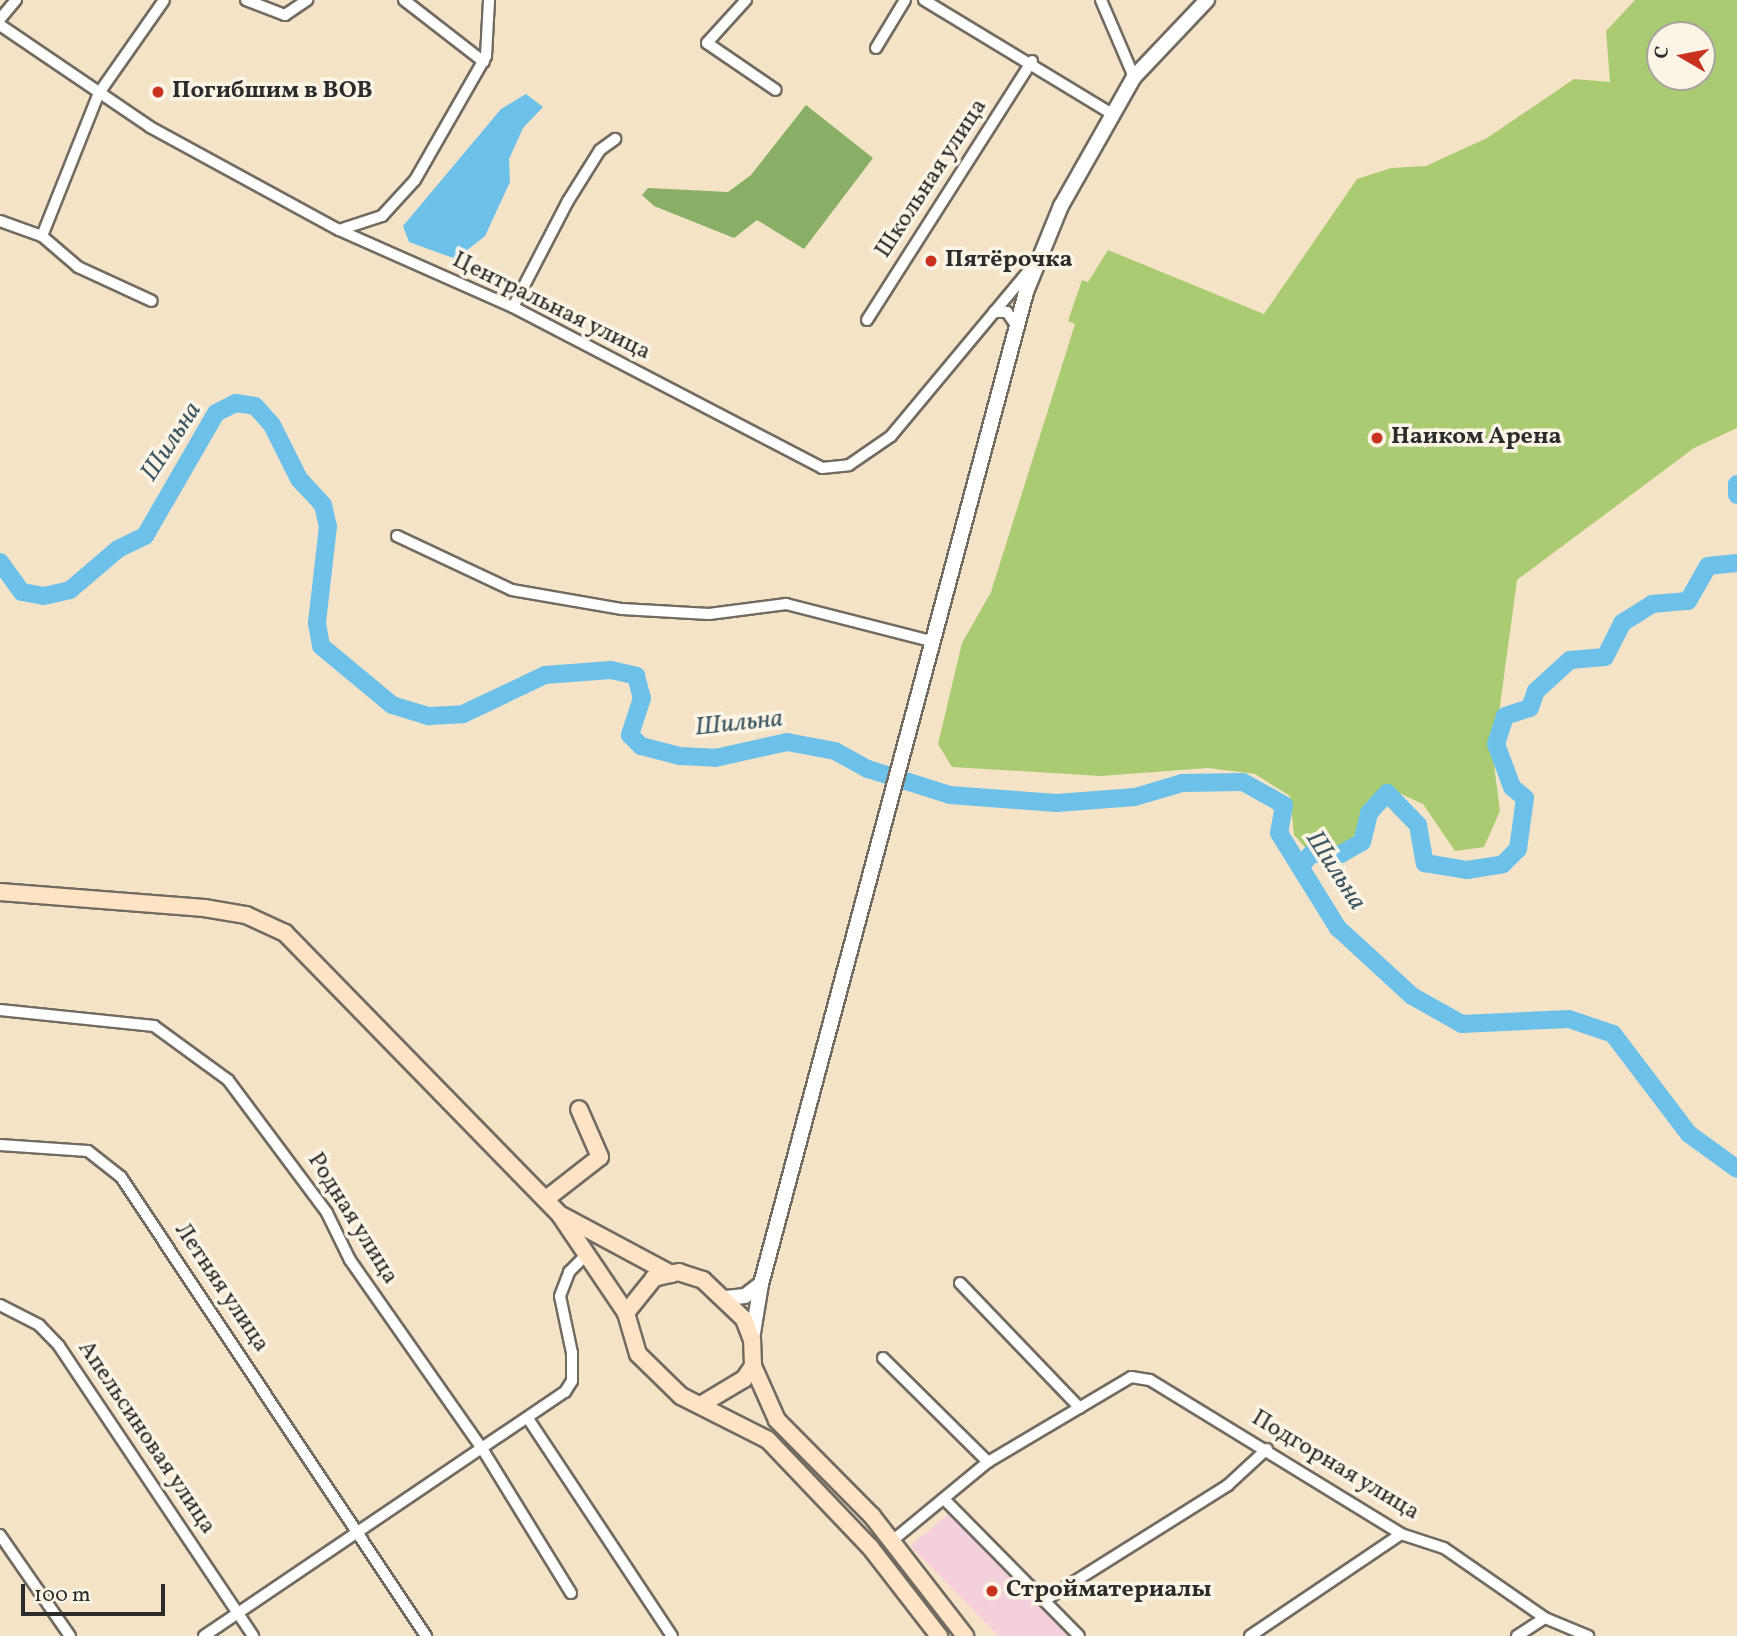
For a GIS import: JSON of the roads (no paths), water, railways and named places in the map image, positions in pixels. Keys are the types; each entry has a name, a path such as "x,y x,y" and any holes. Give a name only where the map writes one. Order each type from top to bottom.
{"main road":[{"path":"0,892 204,908 246,915 285,933 561,1215 626,1313 638,1354 681,1396 702,1404 768,1440 870,1547 939,1636"},
{"path":"546,1199 600,1157 579,1109"},
{"path":"561,1215 671,1274 703,1280 726,1298 752,1340 753,1366 776,1420 892,1541 965,1636"},
{"path":"626,1313 654,1278 671,1274"},
{"path":"702,1404 733,1391 753,1366"}],"street":[{"path":"0,19 16,0"},
{"path":"42,236 99,93 164,0"},
{"path":"246,0 285,15 307,0"},
{"path":"404,0 484,62"},
{"path":"360,240 368,224 415,180 484,62 489,0"},
{"path":"746,0 707,43 776,90"},
{"path":"876,48 905,0"},
{"path":"924,0 1032,61 1112,114"},
{"path":"1101,0 1134,77"},
{"path":"752,1340 761,1284 891,804 1015,324 1037,261 1112,114 1134,77 1207,0"},
{"name":"Центральная улица","path":"0,24 99,93 339,230 513,307 805,462 834,469 870,455 891,436 1037,261"},
{"name":"Школьная улица","path":"867,320 1032,61"},
{"path":"513,307 568,201 600,150 615,139"},
{"path":"0,221 42,236 78,267 152,302"},
{"path":"339,230 368,224"},
{"path":"994,312 1007,312 1015,324"},
{"path":"397,536 512,590 622,609 709,614 786,604 931,641"},
{"name":"Родная улица","path":"0,1010 154,1026 228,1080 327,1213 350,1260 483,1450 571,1593"},
{"name":"Летняя улица","path":"0,1145 88,1150 106,1161 360,1531 426,1636"},
{"path":"204,1636 529,1419 572,1381 560,1296 569,1272 587,1254"},
{"path":"892,1541 988,1462 1080,1408 960,1283"},
{"path":"726,1298 745,1296 761,1284"},
{"name":"Апельсиновая улица","path":"0,1305 39,1325 59,1346 253,1636"},
{"path":"883,1359 988,1462"},
{"name":"Подгорная улица","path":"1080,1408 1130,1377 1150,1380 1267,1449 1401,1534 1444,1548 1545,1618 1588,1636"},
{"path":"529,1419 672,1636"},
{"path":"1045,1600 1228,1485 1267,1449"},
{"path":"944,1499 1079,1636"},
{"path":"1250,1636 1401,1534"},
{"path":"0,1535 69,1636"},
{"path":"1517,1636 1545,1618"}],"water":[{"path":"526,94 543,107 523,128 509,159 510,182 485,236 456,259 409,242 403,226 501,109"}],"waterway":[{"name":"Шильна","path":"0,562 22,592 44,596 70,590 118,549 145,536 216,413 236,403 255,406 272,425 299,479 323,505 328,526 317,623 321,646 392,705 429,716 463,714 545,675 611,670 636,676 642,698 630,735 641,746 680,756 715,758 787,742 835,751 868,769 950,795 1057,803 1135,797 1182,783 1243,782 1284,805 1279,833 1338,928 1412,996 1462,1024 1569,1019 1613,1034 1689,1134 1737,1169"},
{"path":"1737,484 1737,495"},
{"path":"1303,864 1311,854 1341,854 1362,842 1369,813 1387,793 1418,825 1425,863 1467,870 1503,864 1518,849 1525,798 1512,787 1496,744 1505,716 1530,708 1536,691 1570,660 1605,657 1622,623 1652,604 1688,601 1708,566 1737,563"}],"place":[{"name":"Погибшим в ВОВ","path":"158,92"},
{"name":"Пятёрочка","path":"931,261"},
{"name":"Наиком Арена","path":"1377,438"},
{"name":"Стройматериалы","path":"992,1591"}]}
